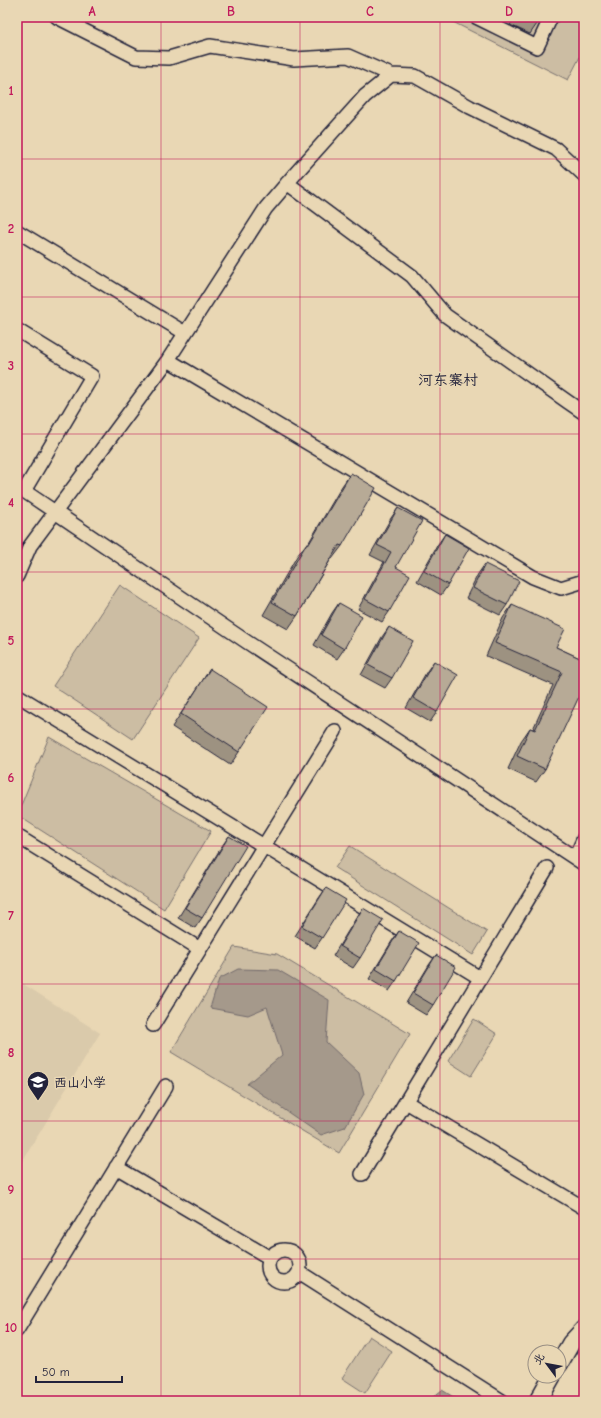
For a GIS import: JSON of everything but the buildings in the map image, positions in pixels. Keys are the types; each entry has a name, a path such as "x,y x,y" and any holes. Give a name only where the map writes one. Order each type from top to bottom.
{"main road":[{"path":"567,1350 584,1328"},
{"path":"538,1401 548,1384"}],"street":[{"path":"58,17 136,57 168,58 210,46 294,59 348,56 392,75 415,76 470,108 556,149 584,176"},
{"path":"476,17 537,47 551,17"},
{"path":"17,576 20,559 54,511 168,360 266,208 365,96 392,75"},
{"path":"287,183 412,276 445,315 584,413"},
{"path":"17,231 185,333"},
{"path":"17,330 92,376 24,491 247,642 579,861 584,838"},
{"path":"168,360 533,578 561,588 584,581"},
{"path":"17,696 480,978"},
{"path":"153,1025 335,731"},
{"path":"17,836 200,949"},
{"path":"362,1174 547,868"},
{"path":"17,1330 166,1086"},
{"path":"406,1102 584,1208"},
{"path":"116,1167 270,1258"},
{"path":"278,1251 289,1251 297,1257 300,1262 298,1272 292,1280 277,1280 270,1273 270,1258 278,1251"},
{"path":"298,1272 502,1401"}],"shaded area":[{"path":"443,17 584,17 584,49 568,80"},
{"path":"120,585 199,638 133,739 53,686"},
{"path":"49,737 211,831 164,909 17,815"},
{"path":"350,846 487,932 473,955 335,868"},
{"path":"234,947 277,954 410,1034 339,1153 171,1052"},
{"path":"238,969 278,970 329,1000 326,1042 359,1073 364,1094 345,1127 321,1135 247,1084 282,1055 267,1007 248,1015 210,1008 219,979"},
{"name":"西山小学","path":"17,980 100,1033 17,1170"},
{"path":"474,1019 497,1034 471,1076 448,1061"},
{"path":"369,1336 392,1351 365,1393 342,1378"},
{"path":"442,1390 460,1401 428,1401"}],"place":[{"name":"西山小学","path":"38,1102"}],"district":[{"name":"河东寨村","path":"448,380"}]}
